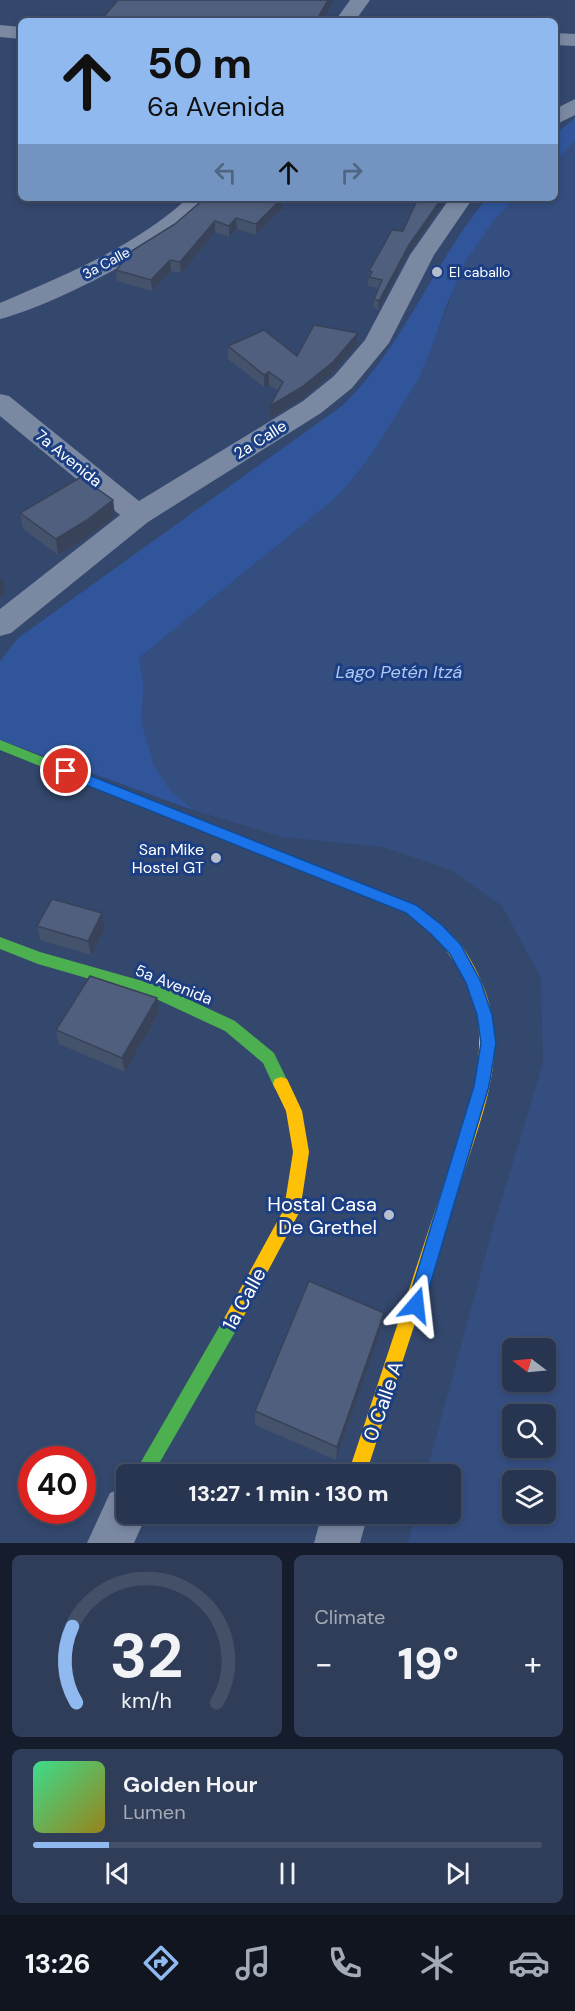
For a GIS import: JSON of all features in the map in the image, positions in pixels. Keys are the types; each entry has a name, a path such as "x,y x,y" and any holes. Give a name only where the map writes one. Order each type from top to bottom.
{"street":[{"path":"347,18 360,0"},
{"path":"0,31 18,33"},
{"path":"558,39 575,40"},
{"path":"558,117 575,105"},
{"name":"3a Calle","path":"0,312 79,277 153,238 197,201"},
{"name":"2a Calle","path":"0,625 138,514 312,406 343,382 376,343 422,255 460,201"},
{"name":"7a Avenida","path":"3,409 138,514"},
{"name":"0 Calle A","path":"0,745 411,909 436,929 455,949 473,982 484,1015 488,1043 482,1086 409,1327 361,1464"},
{"name":"5a Avenida","path":"0,943 38,958 154,991 230,1026 269,1058 294,1111"},
{"name":"1a Calle","path":"149,1464 246,1296 292,1211 302,1152 294,1111"},
{"path":"110,1543 119,1524"},
{"path":"338,1543 343,1524"}],"shaded area":[{"path":"575,118 575,141 558,159 558,132"},
{"path":"485,201 512,201 486,234 461,274 448,302 421,376 394,424 361,469 337,497 139,658 144,684 141,720 193,810 0,740 0,661 18,638 343,405 384,357 468,223"}],"water":[{"name":"Lago Petén Itzá","path":"575,141 575,1543 408,1543 413,1524 461,1524 461,1464 429,1464 493,1228 543,1063 541,978 502,906 451,870 383,847 282,837 193,810 171,792 153,764 141,720 144,684 139,658 337,497 364,466 419,378 465,262 494,220 512,201 558,201 558,159"}],"building":[{"path":"118,0 328,0 318,18 103,18"},
{"path":"202,201 279,201 256,224 236,218 229,226 215,221 180,262 170,260 151,280 116,270 133,250 175,224"},
{"path":"417,201 440,201 409,245 379,301 374,299 382,280 369,277 372,272 369,271 392,230 403,231"},
{"path":"314,325 358,333 333,362 302,387 270,406 283,382 269,372 264,375 228,346 264,330 297,356"},
{"path":"81,477 113,500 87,520 56,539 20,513"},
{"path":"52,899 102,913 88,941 37,926"},
{"path":"90,976 157,998 122,1058 56,1030"},
{"path":"309,1281 384,1313 337,1447 255,1411"}],"traffic: fast":[{"path":"0,745 411,909 446,938"},
{"path":"0,943 38,958 155,991 230,1026 269,1058 281,1084"},
{"path":"149,1464 232,1321"}],"traffic: slow":[{"path":"360,1464 471,1126 485,1076 488,1042 485,1014 470,973 446,938"},
{"path":"232,1321 292,1211 301,1152 294,1111 281,1084"}],"place":[{"name":"El caballo","path":"437,272"},
{"name":"San Mike Hostel GT","path":"216,858"},
{"name":"Hostal Casa De Grethel","path":"389,1215"}],"route":[{"path":"66,771 411,909 436,929 455,949 473,982 484,1015 488,1043 482,1086 416,1305"}]}
